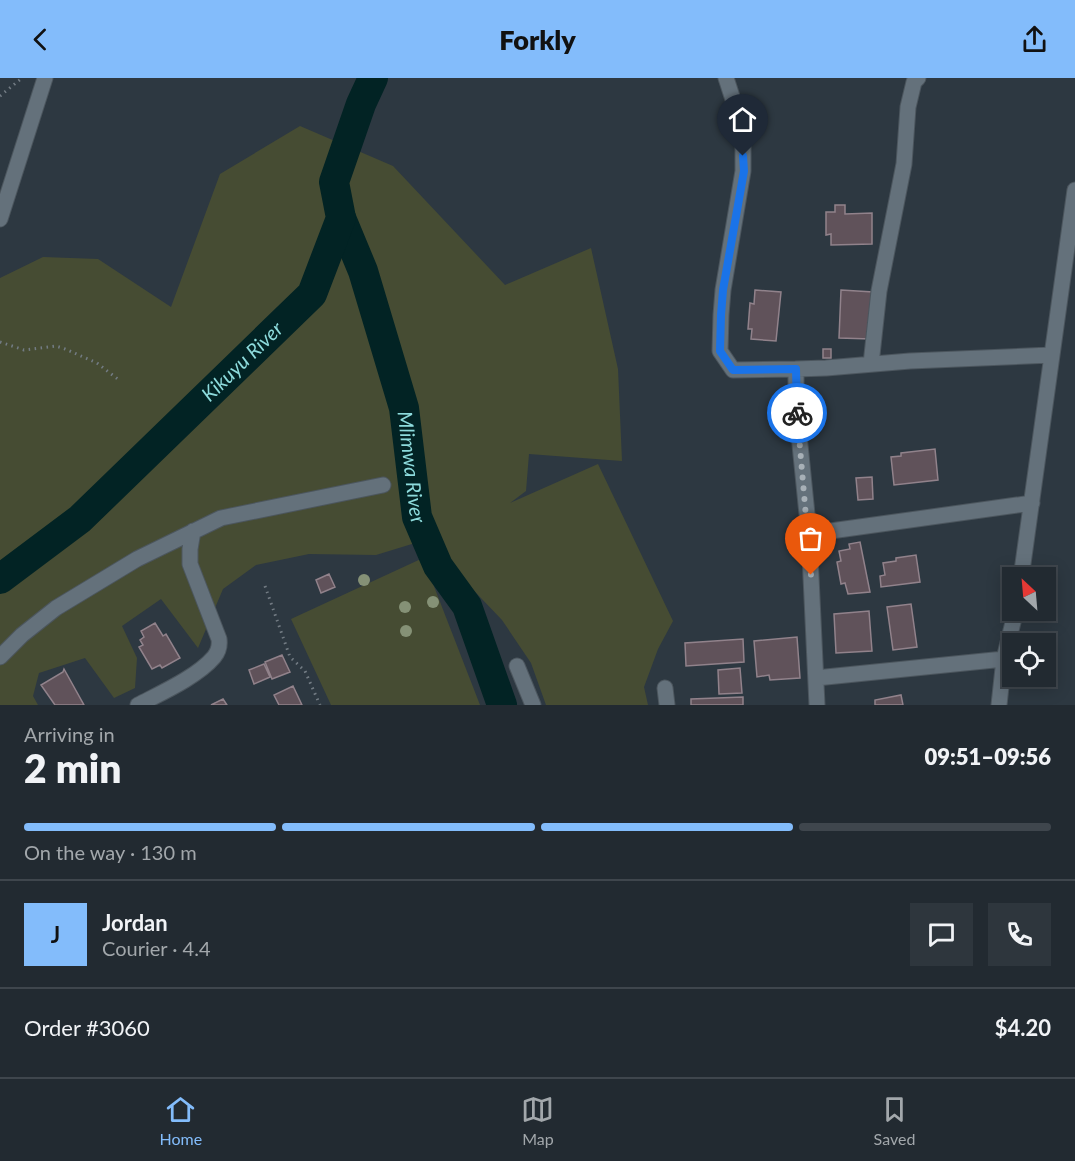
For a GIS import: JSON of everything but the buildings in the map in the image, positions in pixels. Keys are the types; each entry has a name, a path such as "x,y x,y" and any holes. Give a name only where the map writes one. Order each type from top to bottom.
{"street":[{"path":"0,219 45,78"},
{"path":"726,78 742,141 744,171 723,290 720,351 733,370 796,369 1051,355"},
{"path":"871,364 879,291 904,164 908,107 914,82 918,78"},
{"path":"1023,567 1075,190"},
{"path":"796,369 796,405 809,534 817,705"},
{"path":"0,657 22,635 56,608 137,559 221,518 383,485"},
{"path":"809,534 1032,503"},
{"path":"138,705 202,668 220,648 219,639 190,564 193,531"},
{"path":"816,678 1002,659"},
{"path":"517,666 533,705"},
{"path":"999,705 1002,677"},
{"path":"665,688 667,705"}],"path":[{"path":"0,96 22,78"},
{"path":"0,342 24,350 56,346 64,348 97,363 119,380"},
{"path":"265,586 290,657 305,671 320,705"}],"green space":[{"path":"300,126 393,166 505,285 591,248 618,369 622,461 529,454 526,491 510,503 598,464 673,621 658,649 644,687 648,705 546,705 531,663 502,620 459,575 438,536 376,555 309,554 256,565 223,589 198,648 161,599 122,626 137,658 135,688 114,698 85,658 39,673 33,696 38,705 0,705 0,278 43,257 98,259 171,307 220,174"},
{"path":"423,558 480,705 331,705 291,619"}],"waterway":[{"name":"Kikuyu River","path":"0,579 80,519 312,294 341,218 334,182 361,104 373,78"},
{"name":"Mlimwa River","path":"341,218 363,271 404,408 417,517 438,566 467,606 502,705"}],"way so far":[{"path":"797,413 811,575"}],"route":[{"path":"743,156 744,171 723,290 720,351 725,362 733,370 796,369 797,413"}]}
